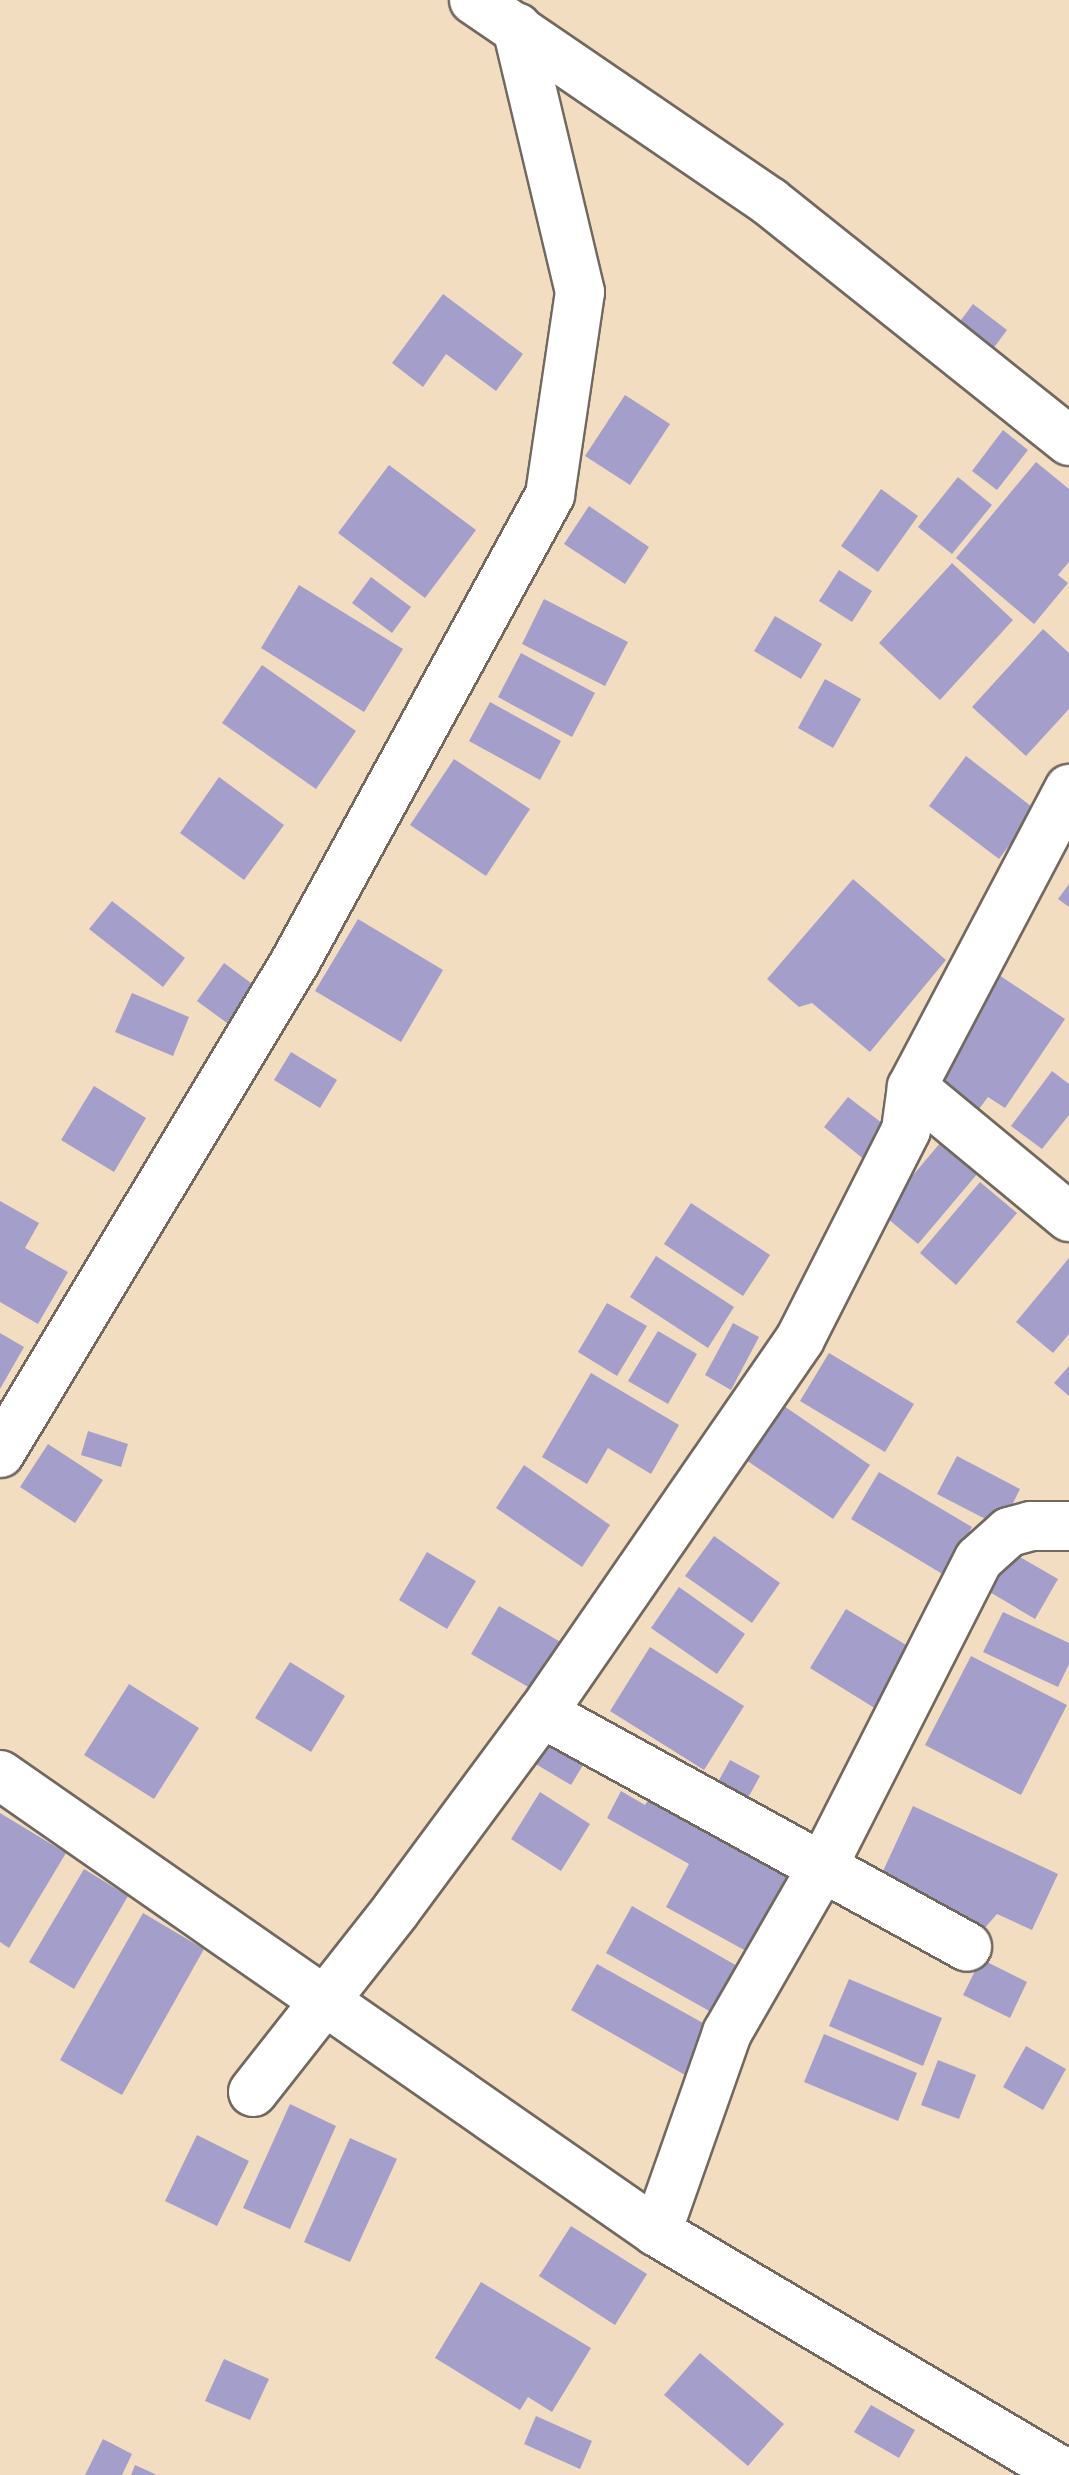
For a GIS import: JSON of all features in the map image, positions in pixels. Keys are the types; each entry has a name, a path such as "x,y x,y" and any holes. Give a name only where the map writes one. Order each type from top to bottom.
{"street":[{"path":"474,0 770,202 1069,441"},
{"path":"0,1453 296,962 550,495 580,292 517,27"},
{"path":"253,2092 542,1713 800,1339 906,1130 912,1087 1069,789"},
{"path":"912,1087 1069,1217"},
{"path":"657,2232 727,2033 823,1866 980,1559 1009,1532 1031,1526 1069,1526"},
{"path":"542,1713 967,1948"},
{"path":"0,1775 657,2232 1068,2475"}],"building":[{"path":"443,294 523,354 496,391 446,354 423,387 392,363"},
{"path":"973,304 1007,330 987,357 952,332"},
{"path":"625,395 670,424 630,485 585,456"},
{"path":"1003,430 1028,450 997,490 972,471"},
{"path":"1036,462 1069,489 1069,562 1058,575 1068,583 1034,624 956,558"},
{"path":"389,465 476,530 425,598 338,533"},
{"path":"958,477 992,505 952,554 918,527"},
{"path":"881,489 918,516 878,572 841,546"},
{"path":"589,506 649,547 625,584 564,544"},
{"path":"952,563 1013,620 940,700 879,643"},
{"path":"839,570 872,591 852,622 819,601"},
{"path":"371,577 411,607 392,633 352,603"},
{"path":"299,585 403,649 364,712 261,648"},
{"path":"544,599 628,642 605,686 522,644"},
{"path":"775,616 822,644 801,679 754,651"},
{"path":"1043,629 1069,653 1069,709 1026,756 972,707"},
{"path":"521,653 595,693 572,737 498,697"},
{"path":"262,665 356,731 316,789 222,723"},
{"path":"825,679 861,699 833,748 798,728"},
{"path":"490,702 561,741 540,780 469,741"},
{"path":"966,756 1036,810 999,859 929,806"},
{"path":"454,759 530,809 486,876 410,825"},
{"path":"219,777 284,825 244,880 180,833"},
{"path":"853,879 946,960 870,1052 812,1003 799,1007 767,979"},
{"path":"1069,884 1069,907 1058,899"},
{"path":"112,901 185,958 163,987 89,929"},
{"path":"358,919 443,970 401,1042 315,991"},
{"path":"224,963 255,986 227,1023 197,1001"},
{"path":"999,975 1065,1019 1005,1108 988,1097 976,1113 928,1081"},
{"path":"132,993 189,1017 173,1056 115,1032"},
{"path":"291,1052 337,1080 320,1108 274,1080"},
{"path":"1052,1071 1069,1084 1069,1115 1042,1149 1011,1126"},
{"path":"94,1086 146,1118 114,1172 61,1140"},
{"path":"848,1097 891,1130 866,1161 824,1127"},
{"path":"941,1142 978,1173 918,1244 881,1213"},
{"path":"980,1182 1017,1213 956,1285 920,1253"},
{"path":"0,1201 39,1223 25,1248 68,1272 38,1324 0,1302"},
{"path":"691,1203 770,1255 743,1296 664,1244"},
{"path":"656,1256 734,1307 708,1348 630,1297"},
{"path":"1069,1258 1069,1334 1053,1353 1016,1322"},
{"path":"607,1303 647,1326 617,1376 578,1352"},
{"path":"733,1323 759,1337 731,1390 705,1375"},
{"path":"658,1331 697,1354 668,1404 628,1381"},
{"path":"0,1333 24,1347 0,1389"},
{"path":"829,1353 914,1404 885,1452 800,1401"},
{"path":"1069,1366 1069,1396 1054,1383"},
{"path":"591,1373 679,1425 651,1474 608,1448 587,1484 542,1457"},
{"path":"784,1406 870,1465 833,1519 746,1460"},
{"path":"88,1431 128,1444 121,1467 81,1455"},
{"path":"48,1444 103,1480 75,1523 20,1487"},
{"path":"957,1456 1020,1489 1001,1527 937,1494"},
{"path":"524,1465 610,1525 582,1567 496,1508"},
{"path":"879,1472 972,1527 944,1575 851,1519"},
{"path":"714,1536 780,1583 752,1623 685,1576"},
{"path":"1006,1549 1058,1579 1035,1619 983,1588"},
{"path":"427,1552 476,1581 447,1629 399,1600"},
{"path":"679,1587 745,1634 717,1674 651,1628"},
{"path":"499,1606 564,1644 537,1692 471,1654"},
{"path":"846,1609 918,1652 881,1712 810,1668"},
{"path":"1003,1612 1069,1643 1069,1664 1058,1687 983,1652"},
{"path":"650,1647 744,1706 704,1770 610,1711"},
{"path":"971,1656 1067,1705 1021,1795 925,1745"},
{"path":"290,1662 345,1696 311,1752 255,1718"},
{"path":"129,1684 199,1728 154,1799 84,1755"},
{"path":"552,1733 589,1755 571,1785 534,1763"},
{"path":"730,1760 760,1776 743,1807 713,1791"},
{"path":"656,1787 805,1868 757,1957 666,1907 689,1864 607,1818 621,1791 645,1805"},
{"path":"540,1792 590,1824 561,1871 511,1839"},
{"path":"913,1806 1058,1874 1032,1930 997,1914 982,1931 878,1882"},
{"path":"0,1813 66,1853 9,1948 0,1942"},
{"path":"84,1869 128,1896 74,1989 29,1962"},
{"path":"632,1906 746,1971 720,2017 606,1953"},
{"path":"143,1913 204,1949 122,2095 60,2060"},
{"path":"981,1959 1027,1982 1010,2018 963,1995"},
{"path":"597,1964 712,2028 685,2075 571,2010"},
{"path":"849,1979 942,2018 923,2066 829,2026"},
{"path":"824,2034 917,2073 898,2121 804,2082"},
{"path":"1026,2046 1066,2069 1043,2110 1003,2087"},
{"path":"938,2060 976,2075 959,2119 921,2105"},
{"path":"290,2104 336,2126 290,2229 243,2208"},
{"path":"197,2135 249,2161 217,2226 165,2201"},
{"path":"350,2138 397,2159 350,2262 304,2242"},
{"path":"571,2226 647,2274 615,2325 539,2276"},
{"path":"481,2282 591,2348 552,2412 528,2397 520,2410 435,2358"},
{"path":"700,2353 784,2424 748,2466 664,2395"},
{"path":"224,2359 269,2379 250,2420 205,2401"},
{"path":"871,2405 915,2430 899,2458 854,2432"},
{"path":"536,2416 592,2441 580,2469 524,2444"},
{"path":"103,2439 132,2454 122,2475 85,2475"},
{"path":"135,2465 157,2475 131,2475"}]}
